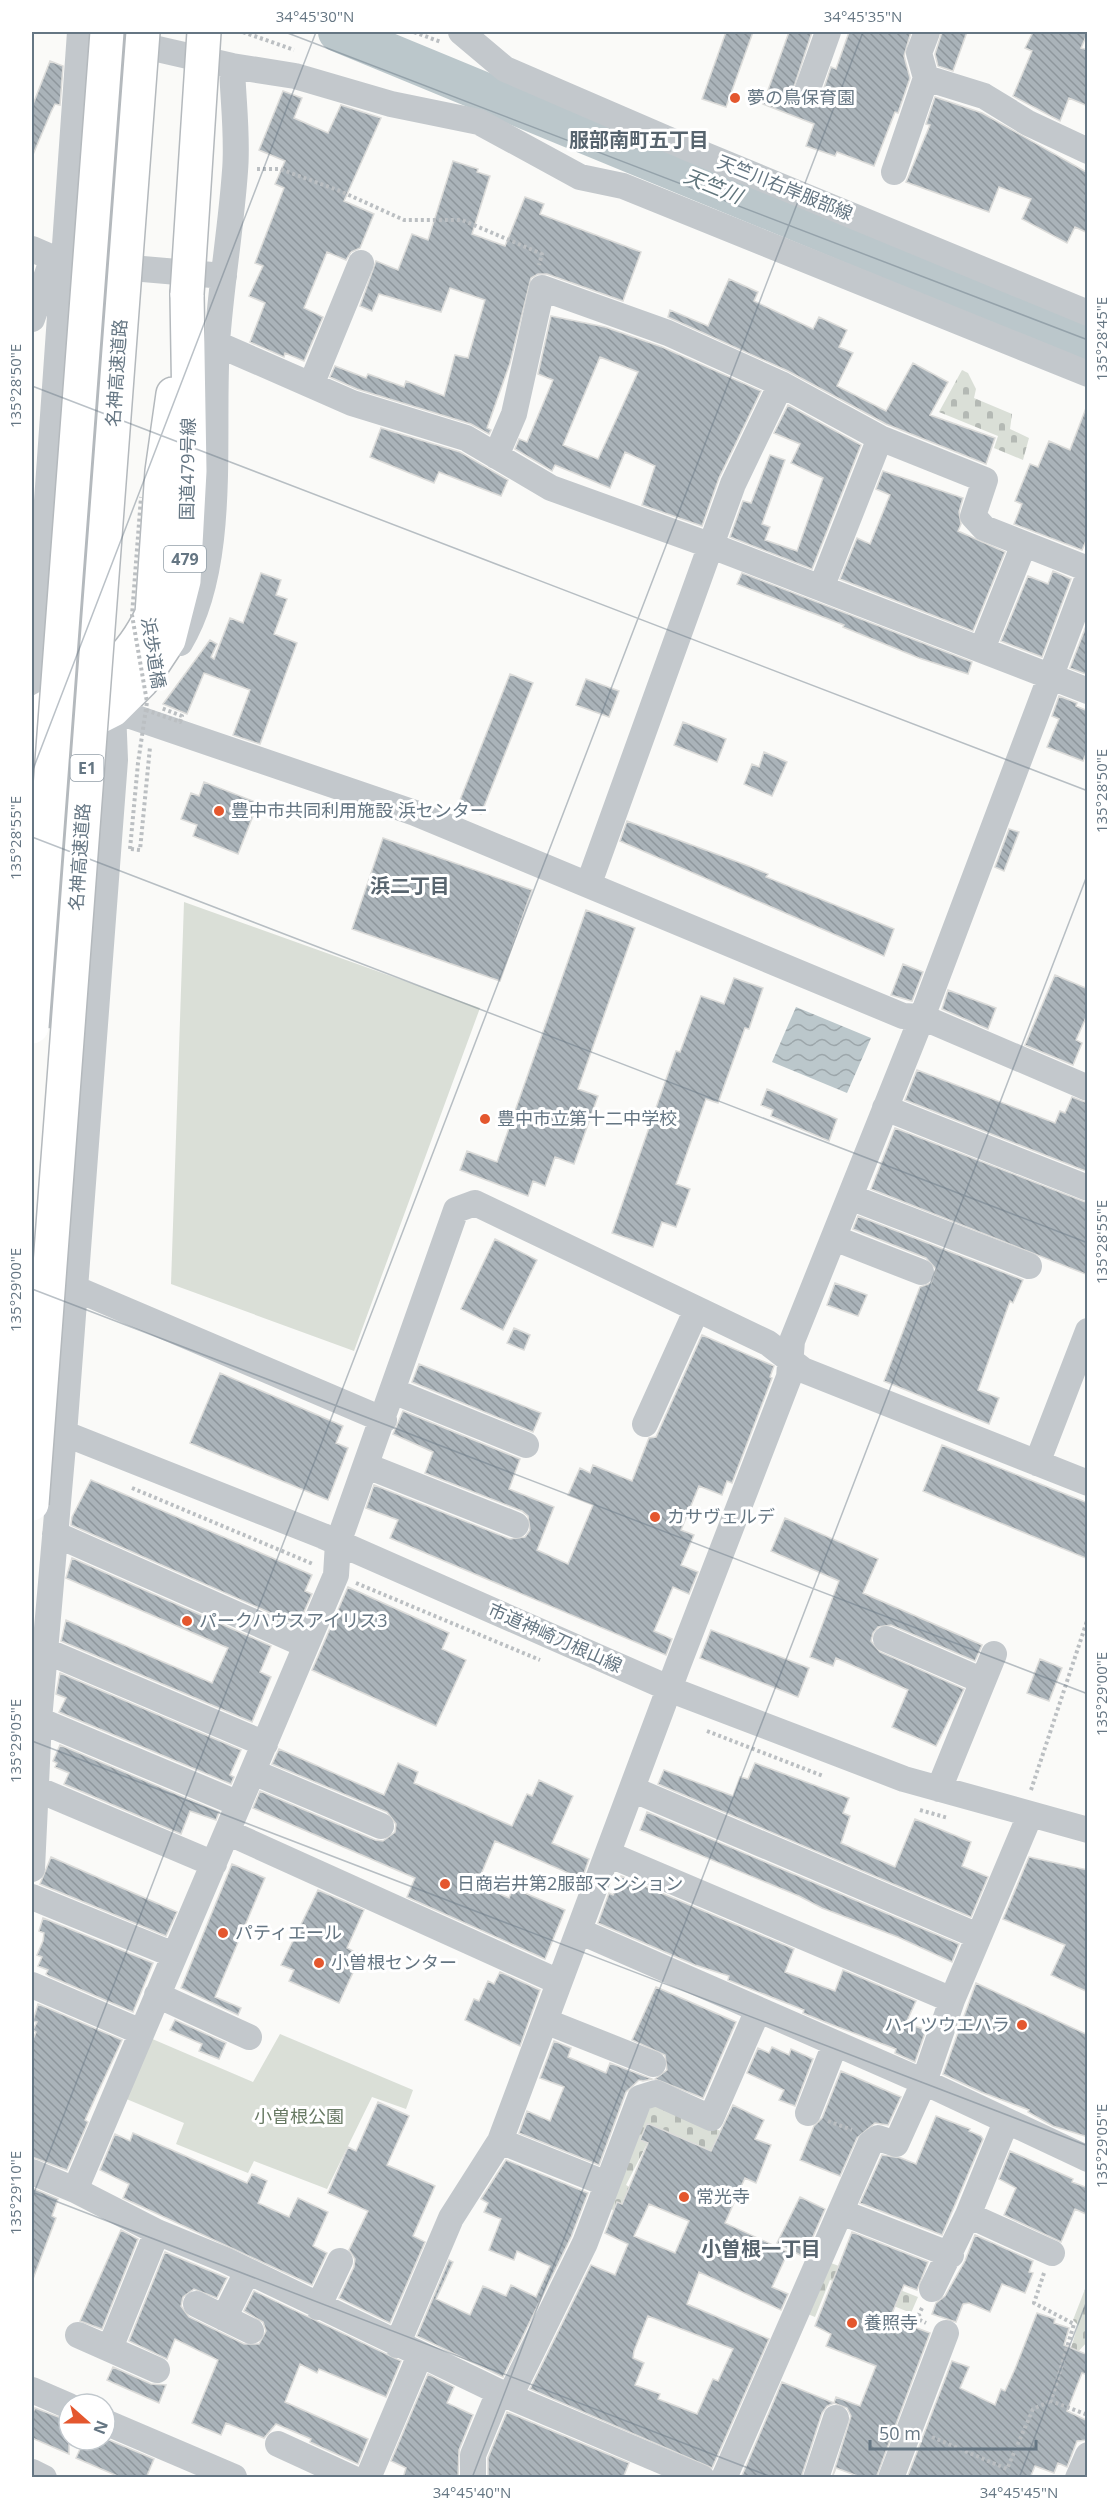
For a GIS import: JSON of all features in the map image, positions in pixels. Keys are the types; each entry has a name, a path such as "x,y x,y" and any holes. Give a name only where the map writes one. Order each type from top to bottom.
{"highway":[{"name":"名神高速道路","path":"32,1027 107,32"},
{"name":"名神高速道路","path":"32,1504 143,32"},
{"name":"国道479号線","path":"32,714 103,676 120,663 144,631 152,614 162,471 187,294 204,32"},
{"name":"国道479号線","path":"32,751 113,710 142,681 169,640 184,581 190,471 187,294"}],"street":[{"path":"32,714 62,262 81,32 232,66 295,76 392,104 479,123 580,177 623,186 1088,374"},
{"name":"天竺川右岸服部線","path":"461,32 505,69 688,148 1088,313"},
{"path":"807,91 828,32"},
{"path":"894,172 926,78 919,53 927,32"},
{"path":"113,710 151,681 165,667 184,636 206,568 214,475 217,344 236,169 232,66"},
{"path":"926,78 984,96 1028,123 1088,151"},
{"path":"32,249 62,262 224,276"},
{"path":"32,319 49,269 62,262"},
{"path":"311,385 361,263"},
{"path":"496,456 514,414 542,288 668,333 781,384 880,438 985,480 973,516 984,528 1088,570"},
{"path":"217,344 352,403 466,438 551,488 712,546 1088,691"},
{"path":"589,883 733,484 781,384"},
{"path":"821,588 880,438"},
{"path":"982,649 1024,544"},
{"path":"368,2478 451,2218 500,2141 789,1377 792,1341 922,1017 1088,577"},
{"path":"113,710 155,714 415,813 589,883 903,1016 922,1017 1088,1088"},
{"path":"32,1869 39,1720 64,1434 115,760 113,710"},
{"path":"885,1108 1088,1188"},
{"path":"850,1197 1029,1266"},
{"path":"75,2190 336,1575 338,1543 384,1420 456,1210 475,1203 768,1343 803,1370 1088,1483"},
{"path":"834,1238 921,1272"},
{"path":"74,1288 384,1420"},
{"path":"645,1424 697,1309"},
{"path":"1037,1463 1088,1330"},
{"path":"393,1391 526,1445"},
{"name":"市道神崎刀根山線","path":"32,1420 338,1543 670,1689 904,1779 939,1789 1035,1803 1088,1830"},
{"path":"367,1466 516,1525"},
{"path":"55,1534 306,1646"},
{"path":"886,1639 983,1681"},
{"path":"46,1651 265,1744"},
{"path":"939,1789 994,1654"},
{"path":"39,1720 239,1804"},
{"path":"253,1772 381,1826"},
{"path":"34,1789 214,1864"},
{"path":"632,1789 978,1936"},
{"path":"724,2478 870,2144 878,2138 897,2144 924,2082 952,2000 1035,1803"},
{"path":"227,1832 559,1982"},
{"path":"608,1854 952,2000"},
{"path":"32,1897 174,1955"},
{"path":"579,1932 924,2082 1088,2159"},
{"path":"32,1985 141,2032"},
{"path":"157,1995 249,2037"},
{"path":"473,2478 473,2455 585,2243 640,2098 656,2093 711,2118 758,2010"},
{"path":"545,2021 652,2064"},
{"path":"808,2113 835,2044"},
{"path":"932,2289 951,2255 1006,2122"},
{"path":"500,2141 607,2184"},
{"path":"32,2172 75,2190 157,2232 247,2272 408,2350 702,2478"},
{"path":"841,2212 951,2255"},
{"path":"968,2216 1052,2253"},
{"path":"110,2348 157,2232"},
{"path":"318,2307 339,2261"},
{"path":"224,2318 247,2272"},
{"path":"196,2304 250,2331"},
{"path":"891,2478 946,2334"},
{"path":"78,2335 157,2370"},
{"path":"32,2390 57,2401"},
{"path":"816,2478 836,2418"},
{"path":"117,2427 234,2477"},
{"path":"278,2444 352,2478"},
{"path":"1078,2478 1088,2455"},
{"path":"32,2472 44,2478"}],"path":[{"path":"236,169 280,169 340,191 404,220 462,220 542,254 534,280 542,288"},
{"name":"浜歩道橋","path":"141,497 132,615 147,702 155,714 148,754 140,850 130,849 138,763 155,714"},
{"path":"155,714 182,716 180,722 155,714"},
{"path":"127,1486 318,1567"},
{"path":"349,1580 546,1662"},
{"path":"1035,1803 1031,1790 1088,1618"},
{"path":"1020,1787 1031,1790"},
{"path":"808,2113 878,2138"},
{"path":"1051,2401 1074,2324 1034,2303 1052,2253"},
{"path":"909,2428 1007,2469 1033,2409 1051,2401 1088,2415"}],"green space":[{"path":"962,370 968,373 976,389 974,398 1012,414 1010,429 1029,438 1023,460 994,448 998,436 939,412"},
{"path":"184,902 480,1008 354,1351 171,1284"},
{"name":"小曽根公園","path":"280,2034 413,2090 406,2109 372,2097 327,2189 254,2161 248,2173 176,2144 184,2123 124,2098 150,2038 253,2082"},
{"path":"654,2103 754,2145 744,2170 654,2130 626,2185 640,2193 635,2221 605,2206 642,2107"},
{"path":"826,2261 918,2297 911,2313 830,2280 815,2317 805,2313"},
{"path":"1087,2284 1087,2342 1076,2354 1070,2351 1078,2325 1073,2320"}],"water":[{"path":"796,1007 871,1038 847,1093 772,1062"}],"building":[{"path":"726,32 753,32 726,107 702,99"},
{"path":"789,32 812,32 792,93 796,101 809,106 821,97 831,67 836,69 849,32 911,32 904,56 910,78 898,113 895,112 874,166 837,152 835,156 806,146 814,124 763,104"},
{"path":"942,32 967,32 953,71 938,66 935,54"},
{"path":"1033,32 1088,32 1081,48 1088,50 1088,106 1069,98 1060,121 1013,96 1032,51 1025,48"},
{"path":"50,61 63,66 60,105 55,104 32,157 32,107"},
{"path":"283,91 302,98 294,118 328,133 341,105 381,118 344,201 374,214 360,248 351,252 346,260 327,252 304,308 323,317 304,361 285,353 284,357 250,342 265,303 249,296 263,266 255,263 284,188 275,184 285,161 259,150"},
{"path":"935,97 982,113 1088,173 1088,233 1075,227 1067,243 1022,219 1031,199 999,187 989,212 906,182 930,125 926,124"},
{"path":"453,161 478,169 477,172 490,176 472,234 505,246 525,197 544,204 540,214 641,252 623,301 547,274 538,274 531,278 510,363 487,428 491,430 489,434 471,424 357,389 330,377 335,366 366,378 368,374 404,387 406,381 444,396 455,355 468,358 485,300 450,288 441,312 379,294 372,311 360,306 376,261 398,270 412,234 428,240"},
{"path":"729,279 758,292 754,301 813,329 819,317 847,330 839,347 853,353 837,386 886,411 913,363 948,382 930,415 995,438 986,464 886,424 788,371 668,317 670,310 708,326"},
{"path":"551,316 605,327 662,347 761,391 719,478 702,526 642,505 655,466 625,452 610,488 555,465 552,471 515,449 519,439 527,442 553,380 538,374","holes":["600,357 638,372 598,459 563,445"]},
{"path":"788,405 861,445 812,569 730,537 743,501 751,503 770,455 785,460 762,524 770,527 765,540 797,551 823,478 791,463 800,444 774,433"},
{"path":"1086,408 1088,536 1082,550 1014,524 1022,504 1015,501 1030,464 1038,467 1049,441 1070,450"},
{"path":"381,428 460,452 508,480 501,496 439,472 434,483 370,457"},
{"path":"883,471 963,498 959,512 961,524 958,531 1005,552 973,631 840,579 857,538 870,544 890,495 876,489"},
{"path":"1053,571 1071,579 1042,657 1001,641 1028,576 1048,584"},
{"path":"261,573 281,580 276,595 287,599 274,634 297,643 260,744 233,735 250,690 204,673 187,714 163,704 210,640 217,644 211,657 214,659 230,618 243,623"},
{"path":"742,573 972,662 968,674 919,658 843,627 844,625 737,584"},
{"path":"1088,621 1088,675 1070,668"},
{"path":"510,674 533,683 481,814 458,805"},
{"path":"586,679 619,691 609,717 576,705"},
{"path":"1059,696 1077,703 1076,706 1088,711 1088,749 1083,761 1047,747 1059,719 1052,716"},
{"path":"683,722 726,739 717,762 674,745"},
{"path":"764,752 787,762 772,796 744,784 752,764 759,767"},
{"name":"豊中市共同利用施設 浜センター","path":"204,782 258,803 238,854 193,836 197,825 181,819 191,793 199,796"},
{"path":"627,821 746,865 768,874 766,877 894,929 884,956 620,841"},
{"path":"1009,829 1019,832 1004,871 995,867"},
{"path":"383,838 532,890 500,981 352,929"},
{"path":"586,910 635,928 578,1089 598,1096 574,1164 555,1157 545,1186 533,1181 528,1196 460,1170 467,1151 497,1162"},
{"path":"903,964 923,972 912,1001 891,995"},
{"path":"1055,975 1088,989 1088,1013 1076,1040 1082,1043 1073,1065 1025,1045"},
{"path":"734,978 763,988 749,1029 745,1028 718,1103 706,1099 676,1184 690,1189 676,1227 662,1222 653,1247 612,1233 676,1051 680,1052 701,996 724,1004"},
{"path":"948,990 996,1008 988,1029 942,1009"},
{"path":"917,1070 1055,1123 1060,1111 1065,1113 1072,1097 1088,1103 1088,1172 905,1100"},
{"path":"767,1089 837,1119 829,1141 771,1116 773,1110 761,1105"},
{"path":"895,1128 1088,1203 1088,1275 871,1189"},
{"path":"858,1216 1023,1280 1013,1303 1010,1301 978,1390 999,1398 989,1424 884,1381 920,1287 931,1283 936,1269 926,1258 853,1229"},
{"path":"495,1239 537,1260 503,1330 461,1309"},
{"path":"835,1283 867,1295 858,1316 827,1305"},
{"path":"514,1328 530,1335 524,1350 507,1343"},
{"path":"702,1335 774,1366 770,1377 772,1378 732,1483 727,1481 722,1495 699,1486 681,1530 694,1535 681,1565 698,1572 689,1594 673,1587 654,1631 672,1639 666,1655 390,1538 398,1520 366,1508 374,1485 510,1539 525,1537 530,1530 528,1516 522,1511 425,1473 433,1452 393,1434 403,1411 520,1459 509,1489 554,1507 537,1550 568,1564 593,1505 568,1495 580,1468 590,1473 593,1465 632,1481 649,1438 656,1437"},
{"path":"419,1364 541,1413 533,1432 412,1382"},
{"path":"220,1373 343,1426 336,1443 348,1448 328,1500 190,1443"},
{"path":"942,1445 1088,1503 1088,1559 923,1491"},
{"path":"91,1480 312,1575 305,1591 312,1594 298,1625 71,1525 72,1517"},
{"path":"785,1518 878,1559 863,1593 982,1645 975,1661 891,1625 878,1627 873,1633 871,1641 880,1652 964,1689 936,1746 892,1727 908,1690 836,1658 833,1666 810,1657 839,1581 771,1551"},
{"path":"72,1558 271,1646 260,1672 271,1677 252,1722 61,1641 66,1620 212,1683 228,1648 66,1578"},
{"path":"348,1587 449,1633 442,1649 466,1660 436,1726 312,1670"},
{"path":"711,1630 809,1668 798,1697 700,1658"},
{"path":"1040,1659 1062,1668 1049,1701 1027,1693"},
{"path":"60,1673 241,1750 230,1775 234,1777 231,1784 59,1712 66,1698 56,1694"},
{"path":"60,1745 219,1812 216,1820 190,1811 181,1834 64,1784 69,1773 55,1767 57,1763 53,1761"},
{"path":"279,1749 384,1795 398,1763 418,1772 414,1783 512,1826 527,1794 532,1796 539,1780 573,1796 552,1843 589,1859 582,1879 495,1841 477,1884 509,1898 513,1888 565,1910 545,1959 407,1897 415,1878 253,1808 260,1791 375,1840 383,1841 395,1832 396,1824 387,1812 272,1764"},
{"path":"755,1763 849,1798 843,1813 850,1816 841,1843 895,1867 915,1819 971,1842 962,1866 988,1877 971,1917 658,1784 664,1770 733,1796 740,1777 748,1779"},
{"path":"647,1812 959,1944 952,1962 898,1937 822,1908 799,1896 640,1830"},
{"path":"51,1857 177,1912 166,1936 40,1884"},
{"path":"1029,1857 1088,1870 1088,1992 1051,1975 1065,1945 1003,1919"},
{"name":"パティエール","path":"232,1864 265,1878 215,1997 241,2008 238,2015 181,1988"},
{"path":"621,1876 794,1949 785,1972 835,1991 843,1970 916,2001 906,2023 926,2030 915,2062 895,2053 896,2049 803,2013 804,2010 728,1980 729,1976 695,1965 598,1923 609,1893 613,1895"},
{"path":"318,1890 364,1910 347,1948 361,1955 339,2003 289,1981 294,1970 281,1965"},
{"path":"43,1918 153,1963 133,2012 49,1976 46,1974 48,1970 38,1966 42,1957 37,1955 43,1941 44,1933 39,1931"},
{"path":"500,1972 540,1990 520,2046 465,2020 474,1999 479,2001 488,1981 494,1984"},
{"path":"976,1983 1088,2035 1088,2137 1053,2126 1028,2112 1029,2110 981,2092 943,2074"},
{"path":"656,1987 736,2022 703,2098 655,2079 667,2070 665,2055 632,2040"},
{"path":"38,2004 122,2040 85,2120 88,2122 67,2170 32,2157 32,2042 36,2032 33,2030 37,2022 33,2021"},
{"path":"175,2020 226,2043 219,2059 199,2051 202,2044 170,2030"},
{"path":"554,2041 571,2048 568,2057 606,2073 610,2063 652,2079 639,2080 626,2092 599,2165 519,2133 527,2111 550,2121 564,2087 540,2078"},
{"path":"772,2047 789,2055 791,2049 813,2059 795,2106 779,2100 784,2090 747,2073 758,2048 769,2053"},
{"path":"841,2071 901,2097 888,2125 875,2123 857,2138 840,2176 800,2160 814,2126 822,2118"},
{"path":"378,2102 409,2116 387,2165 435,2186 413,2236 425,2242 390,2323 339,2298 354,2267 355,2259 349,2250 368,2211 328,2193 348,2147 356,2151"},
{"path":"733,2105 764,2120 755,2139 771,2145 756,2183 745,2178 725,2223 788,2252 772,2287 788,2294 781,2310 699,2272 687,2304 769,2339 712,2468 530,2389 591,2265 615,2275 628,2244 605,2233 617,2202 622,2204 648,2143 640,2140 647,2123 711,2151","holes":["649,2204 689,2221 675,2253 634,2236","648,2316 733,2349 718,2381 713,2379 697,2414 658,2399 660,2394 635,2385 644,2363 633,2358 634,2351"]},
{"path":"936,2116 970,2129 969,2131 983,2139 942,2235 860,2203 882,2155 901,2158 916,2164"},
{"path":"133,2133 247,2183 252,2174 267,2181 258,2203 289,2217 298,2198 328,2212 313,2246 327,2253 312,2285 123,2198 129,2184 100,2170 115,2134 130,2141"},
{"path":"1010,2151 1088,2188 1088,2215 1075,2209 1061,2242 1004,2215 1016,2188 999,2179"},
{"path":"506,2160 588,2193 571,2237 503,2377 417,2336 449,2260 453,2262 436,2299 470,2315 483,2286 506,2296 511,2285 536,2297 550,2266 517,2251 514,2260 489,2250 501,2219 484,2212 488,2203 481,2199"},
{"path":"32,2188 58,2199 52,2216 56,2218 33,2279"},
{"path":"800,2197 825,2209 804,2257 777,2243"},
{"path":"121,2230 138,2239 102,2329 80,2321"},
{"path":"852,2232 928,2262 917,2290 904,2285 890,2318 930,2333 876,2478 863,2478 836,2468 832,2478 851,2416 847,2408 834,2403 836,2397 860,2406 876,2366 826,2346 831,2334 815,2326"},
{"path":"975,2235 1033,2261 1029,2272 1033,2273 1025,2293 1002,2284 990,2312 969,2303 963,2304 956,2322 932,2314 936,2303 945,2296 965,2261"},
{"path":"165,2252 227,2278 217,2298 194,2289 183,2297 181,2306 189,2317 244,2344 259,2344 266,2331 263,2322 244,2311 254,2291 401,2361 386,2397 319,2369 317,2373 300,2364 285,2402 368,2439 358,2464 310,2442 311,2439 276,2424 264,2438 226,2423 221,2435 192,2423 218,2360 175,2339 167,2359 129,2341"},
{"path":"1037,2313 1055,2319 1054,2323 1069,2328 1064,2345 1088,2355 1088,2375 1082,2373 1067,2411 1088,2421 1088,2440 1077,2441 1067,2467 1058,2463 1054,2473 1035,2466 1030,2478 907,2478 952,2361 969,2367 960,2388 995,2405 1001,2389 1005,2391"},
{"path":"113,2367 151,2384 166,2385 159,2403 107,2380"},
{"path":"428,2374 454,2387 447,2403 473,2415 459,2450 458,2478 403,2478 406,2468 391,2461"},
{"path":"782,2382 834,2403 827,2406 822,2413 801,2478 741,2478"},
{"path":"35,2408 57,2416 57,2449 32,2438 32,2415"},
{"path":"507,2412 629,2463 623,2478 488,2478 488,2458"},
{"path":"117,2443 154,2459 146,2478 122,2478 76,2458 79,2452 117,2452"}],"waterway":[{"name":"天竺川","path":"338,32 1088,341"}],"place":[{"name":"夢の鳥保育園","path":"735,98"},
{"name":"豊中市共同利用施設 浜センター","path":"219,811"},
{"name":"豊中市立第十二中学校","path":"485,1119"},
{"name":"カサヴェルデ","path":"655,1517"},
{"name":"パークハウスアイリス3","path":"187,1621"},
{"name":"日商岩井第2服部マンション","path":"445,1884"},
{"name":"パティエール","path":"223,1933"},
{"name":"小曽根センター","path":"319,1963"},
{"name":"ハイツウエハラ","path":"1022,2025"},
{"name":"常光寺","path":"684,2197"},
{"name":"養照寺","path":"852,2323"}],"district":[{"name":"服部南町五丁目","path":"639,140"},
{"name":"浜二丁目","path":"410,886"},
{"name":"小曽根一丁目","path":"761,2249"}]}
